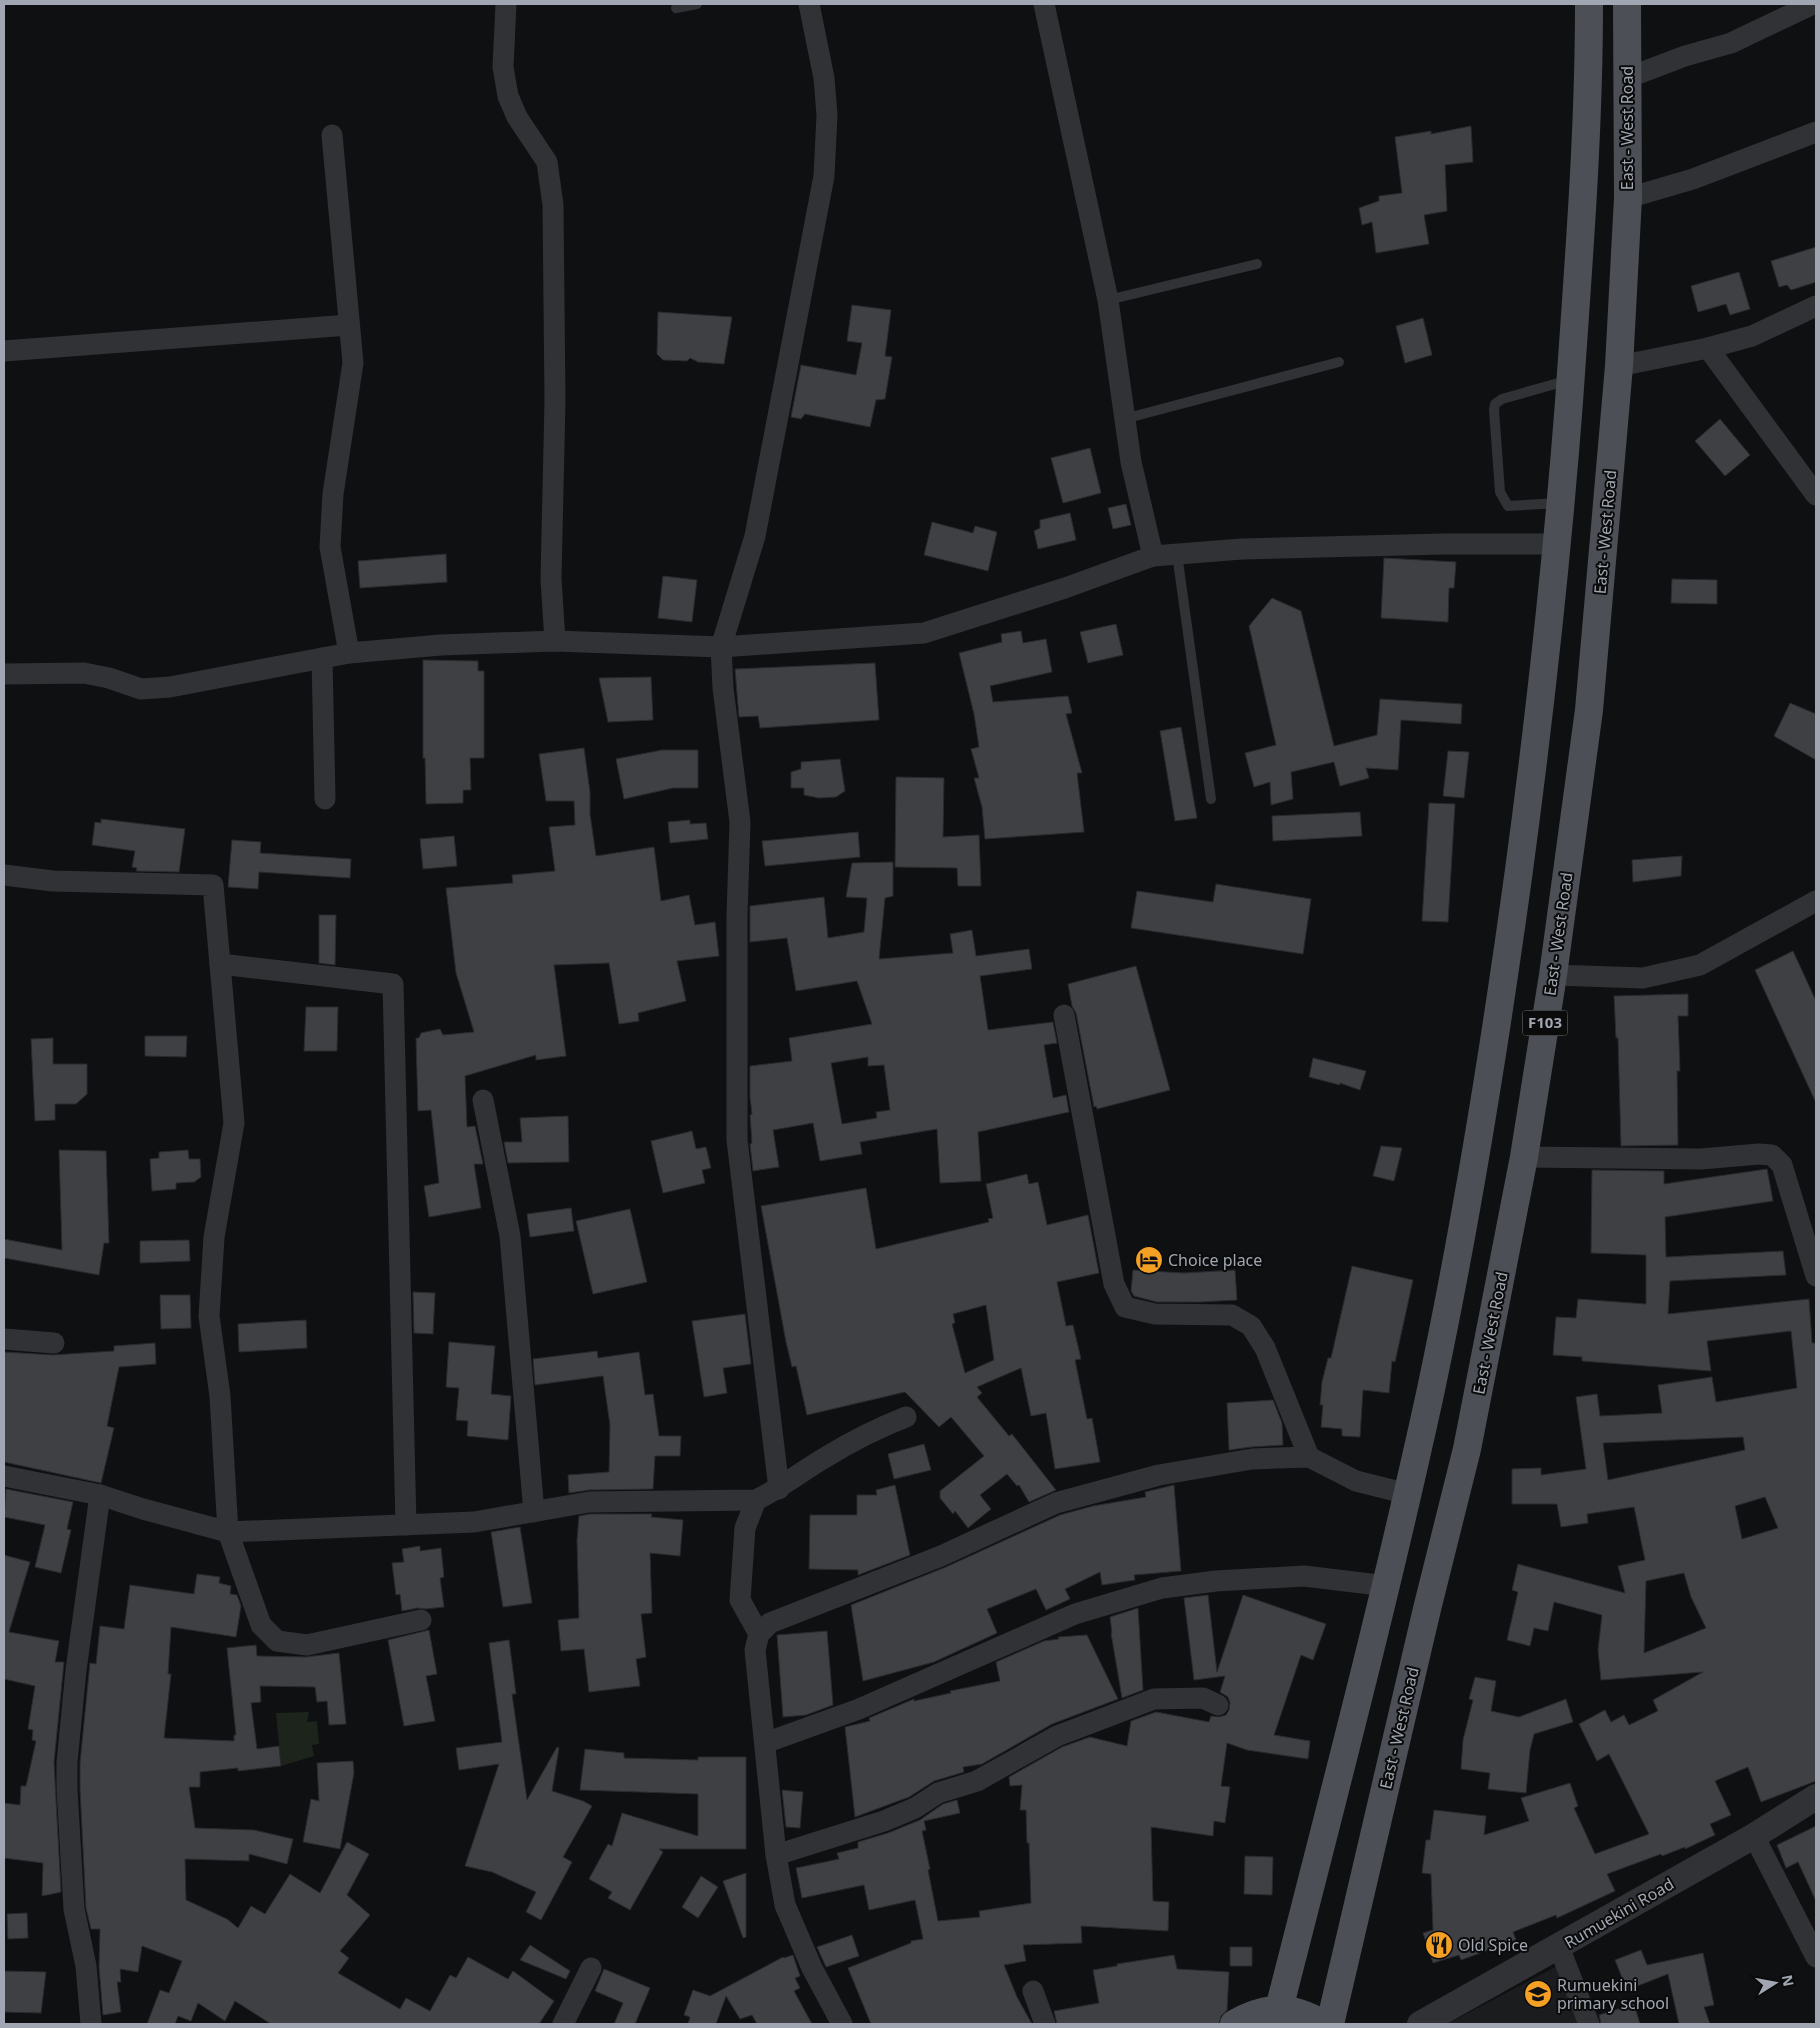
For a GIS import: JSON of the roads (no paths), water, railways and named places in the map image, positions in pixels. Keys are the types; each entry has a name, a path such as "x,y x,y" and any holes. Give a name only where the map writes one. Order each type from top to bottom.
{"main road":[{"name":"F103","path":"1279,2009 1387,1586 1408,1494 1431,1387 1478,1143 1504,979 1539,719 1558,544 1589,81 1589,4"},
{"name":"East - West Road","path":"1330,2024 1427,1609 1467,1449 1524,1157 1552,975 1589,710 1619,366 1628,198 1627,4"},
{"path":"1234,2024 1252,2014 1279,2009 1306,2014 1324,2024"}],"street":[{"path":"506,4 503,67 508,96 517,117 547,162 554,205 555,401 551,579 555,641"},
{"path":"779,1489 737,1140 740,822 723,688 721,647 755,536 824,176 827,115 824,78 809,4"},
{"path":"1044,4 1108,300 1131,462 1154,556"},
{"path":"1627,78 1686,56 1732,43 1813,4"},
{"path":"1628,198 1693,179 1816,132"},
{"path":"332,135 353,363 333,494 330,547 349,653"},
{"path":"1619,366 1708,348 1752,336 1816,306"},
{"path":"4,351 349,325"},
{"path":"1708,348 1816,495"},
{"path":"4,674 84,673 109,678 141,689 170,687 349,653 489,642 555,641 721,647 924,633 1066,588 1154,556 1242,549 1444,544 1558,544"},
{"path":"322,658 326,799"},
{"path":"4,875 53,881 213,885 234,1123 214,1237 209,1316 220,1396 228,1532 261,1625 277,1641 307,1645 420,1620"},
{"path":"1552,975 1643,978 1700,965 1816,902"},
{"path":"220,964 393,984 406,1525"},
{"path":"1064,1015 1114,1284 1125,1307 1155,1314 1232,1315 1251,1326 1265,1348 1309,1457"},
{"path":"483,1100 510,1236 534,1512"},
{"path":"1524,1157 1702,1159 1760,1154 1772,1155 1782,1165 1816,1276"},
{"path":"4,1340 54,1343"},
{"path":"4,1476 100,1495 143,1509 228,1532 474,1522 589,1502 756,1500 779,1489 825,1457 868,1432 906,1417"},
{"path":"842,2024 812,1968 785,1905 776,1855 755,1650 759,1634 770,1623 941,1556 1056,1503 1159,1475 1252,1460 1309,1457 1356,1481 1408,1494"},
{"path":"91,2024 86,1966 74,1909 67,1780 76,1670 100,1495"},
{"path":"756,1500 745,1528 740,1600 759,1634"},
{"path":"765,1744 858,1709 1075,1614 1162,1588 1216,1581 1304,1576 1387,1586"},
{"path":"776,1855 884,1822 915,1808 938,1793 977,1780 1057,1736 1154,1699 1203,1698 1218,1705"},
{"name":"Rumuekini Road","path":"1420,2024 1754,1836 1816,1796"},
{"path":"1754,1836 1816,1957"},
{"path":"1559,1947 1589,2024"},
{"path":"562,2024 591,1968"},
{"path":"1033,1991 1045,2024"}],"lane":[{"path":"676,8 697,4"},
{"path":"1108,300 1257,264"},
{"path":"1124,418 1339,362"},
{"path":"1561,503 1518,507 1508,506 1502,499 1494,410 1495,404 1502,398 1570,380"},
{"path":"1177,554 1211,799"}],"place":[{"name":"Choice place","path":"1149,1260"},
{"name":"Old Spice","path":"1439,1945"},
{"name":"Rumuekini primary school","path":"1538,1994"}]}
